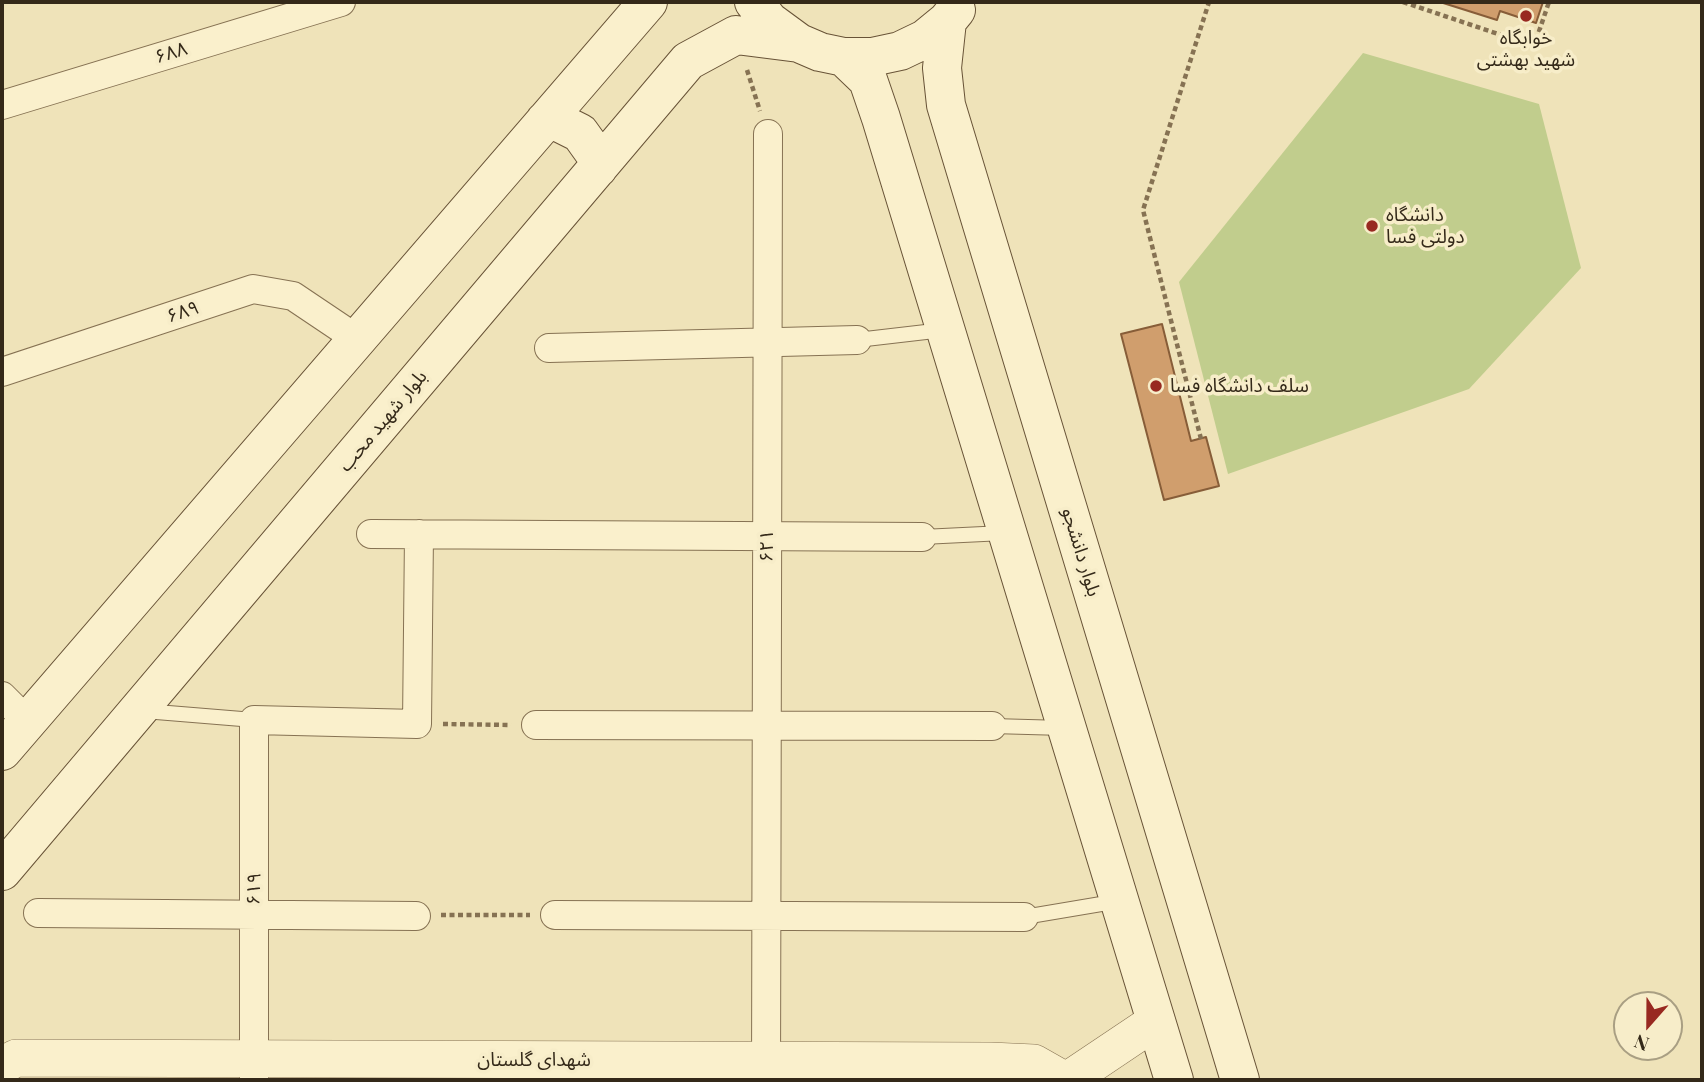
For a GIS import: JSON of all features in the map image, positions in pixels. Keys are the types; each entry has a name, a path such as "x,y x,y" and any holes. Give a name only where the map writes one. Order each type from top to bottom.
{"main road":[{"path":"2,751 14,709 357,339 648,2"},
{"path":"754,2 769,21 799,43 820,52 844,57 872,57 900,51 925,39 955,11"},
{"name":"بلوار دانشجو","path":"955,11 942,68 946,105 1240,1080"},
{"path":"736,35 799,43"},
{"name":"بلوار شهید محب","path":"2,871 688,61 736,35"},
{"path":"844,57 868,80 1174,1080"},
{"path":"545,121 570,126 580,133 595,155 598,168"}],"street":[{"name":"۶۸۸","path":"2,105 341,2"},
{"name":"۶۲۱","path":"766,1070 768,134"},
{"name":"۶۸۹","path":"2,372 253,289 293,296 357,339"},
{"path":"550,348 857,340"},
{"path":"371,534 922,537"},
{"path":"254,720 418,724 419,534"},
{"name":"۶۱۹","path":"254,720 254,1070"},
{"path":"536,725 992,726"},
{"path":"38,914 416,915"},
{"path":"555,915 1024,917"},
{"path":"1066,1080 1156,1021"},
{"name":"شهدای گلستان","path":"2,1066 16,1058 254,1070 766,1070 1034,1063 1066,1080"}],"lane":[{"path":"857,340 946,330"},
{"path":"922,537 1008,532"},
{"path":"138,710 254,720"},
{"path":"992,726 1067,728"},
{"path":"1024,917 1120,901"}],"path":[{"path":"1201,439 1143,210 1209,2"},
{"path":"1403,2 1534,46 1549,2"},
{"path":"736,35 768,134"},
{"path":"418,724 536,725"},
{"path":"416,915 555,915"}],"green space":[{"path":"1363,53 1539,104 1581,268 1469,389 1228,474 1179,282"}],"building":[{"name":"خوابگاه شهید بهشتی","path":"1440,2 1543,2 1536,23 1500,11 1497,20"},
{"name":"سلف دانشگاه فسا","path":"1162,324 1191,441 1206,437 1219,486 1164,500 1121,334"}],"place":[{"name":"خوابگاه شهید بهشتی","path":"1526,16"},
{"name":"دانشگاه دولتی فسا","path":"1372,226"},
{"name":"سلف دانشگاه فسا","path":"1156,386"}]}
